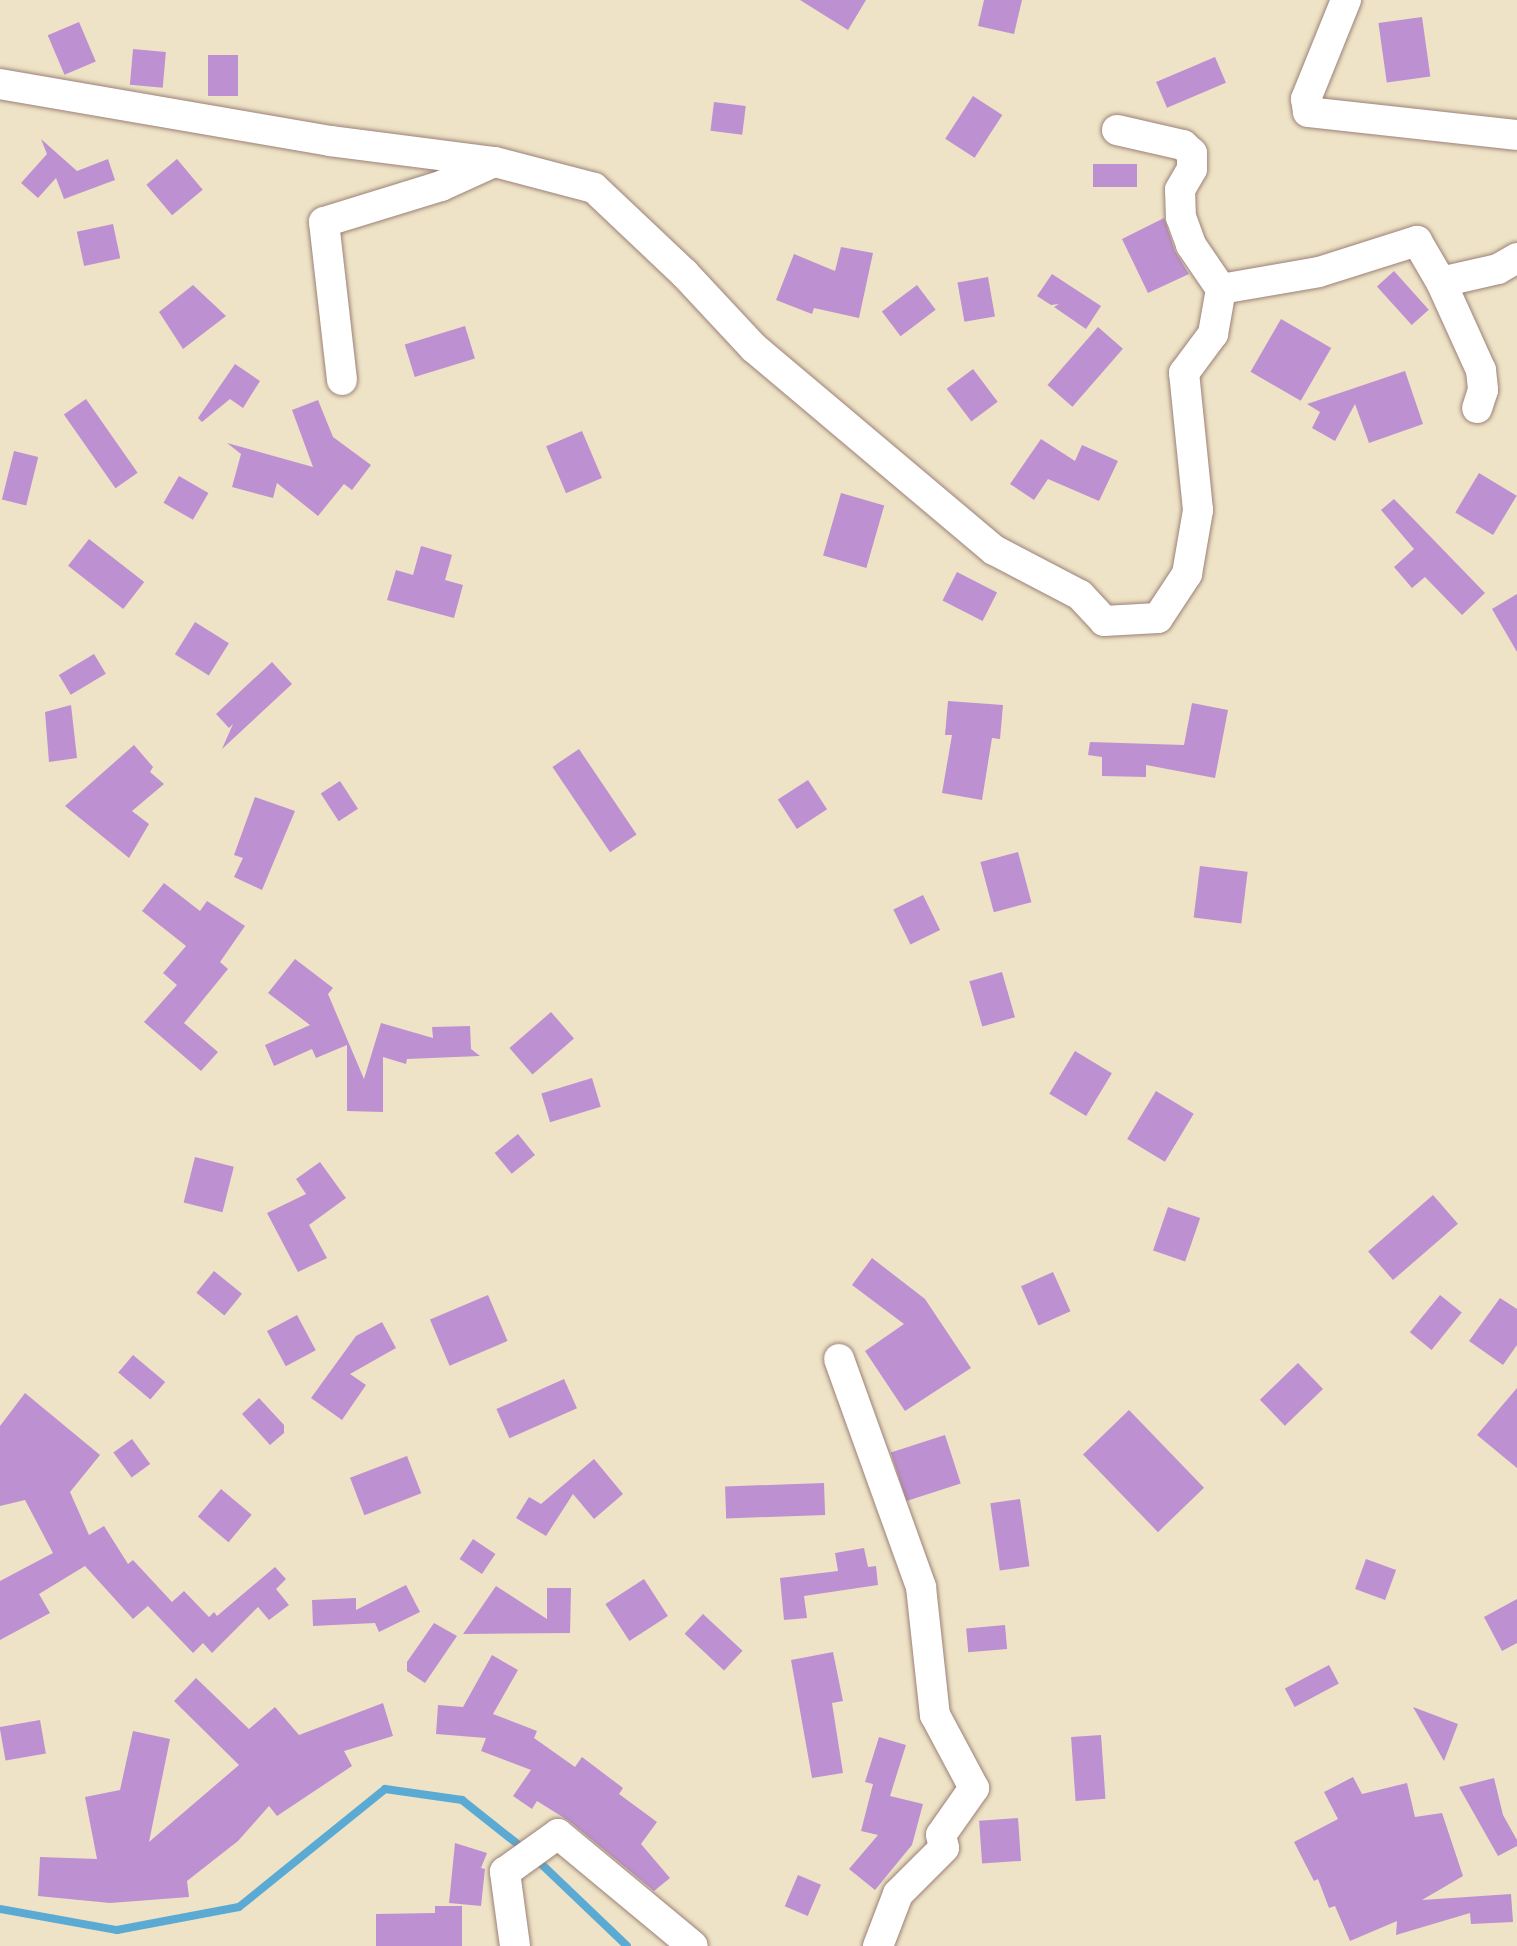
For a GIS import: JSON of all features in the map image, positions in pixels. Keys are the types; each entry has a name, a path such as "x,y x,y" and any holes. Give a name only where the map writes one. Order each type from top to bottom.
{"street":[{"path":"1346,0 1309,90 1308,112 1517,135"},
{"path":"0,84 330,141 495,162 594,188 754,348 994,551 1080,595 1104,621 1158,618 1187,573 1198,510 1184,373 1213,334 1221,289 1191,245 1181,217 1180,190 1192,169 1192,153 1183,145 1117,130"},
{"path":"342,380 324,222 441,186 495,162"},
{"path":"1221,289 1319,272 1417,241 1441,282 1481,370 1483,390 1477,408"},
{"path":"1441,282 1498,269 1517,258"},
{"path":"839,1359 921,1587 935,1715 974,1788 942,1835 944,1848 898,1894 878,1946"},
{"path":"515,1946 505,1872 558,1834 692,1946"}],"building":[{"path":"800,0 866,0 848,30"},
{"path":"984,0 1022,0 1014,34 978,26"},
{"path":"1422,17 1430,76 1387,83 1378,23"},
{"path":"79,22 96,62 65,75 48,35"},
{"path":"133,49 166,52 163,88 130,85"},
{"path":"208,55 238,55 238,96 208,96"},
{"path":"1215,57 1226,83 1167,108 1156,82"},
{"path":"973,96 1002,115 975,158 945,139"},
{"path":"714,102 746,106 742,135 710,131"},
{"path":"41,139 77,171 108,159 115,180 64,199 56,178 38,198 21,183 47,154"},
{"path":"177,159 203,190 172,215 146,185"},
{"path":"1093,164 1137,164 1137,187 1093,187"},
{"path":"1164,218 1175,251 1189,274 1148,293 1122,239"},
{"path":"113,224 120,258 84,266 77,232"},
{"path":"841,247 873,253 859,318 814,308 812,314 776,300 794,254 835,271"},
{"path":"1394,271 1429,310 1412,325 1377,286"},
{"path":"1052,274 1101,306 1086,329 1054,307 1059,304 1051,305 1037,296"},
{"path":"988,277 995,316 964,322 957,282"},
{"path":"193,285 226,316 183,349 159,312"},
{"path":"917,285 936,310 901,336 882,311"},
{"path":"1281,319 1331,348 1301,401 1250,372"},
{"path":"465,326 475,359 415,377 405,344"},
{"path":"1098,327 1123,349 1072,407 1047,385"},
{"path":"235,364 260,381 243,408 230,399 202,422 198,418"},
{"path":"973,369 998,402 971,422 947,389"},
{"path":"1405,371 1423,424 1369,443 1355,404 1335,441 1312,428 1320,412 1307,404"},
{"path":"86,399 138,473 116,488 64,414"},
{"path":"318,400 333,437 371,465 352,490 344,484 318,516 277,483 273,498 232,487 241,454 227,443 313,467 292,410"},
{"path":"582,431 602,478 566,493 546,446"},
{"path":"1041,439 1075,461 1082,445 1118,461 1099,501 1048,479 1034,500 1010,484"},
{"path":"14,451 38,457 26,506 2,500"},
{"path":"1479,473 1517,496 1493,535 1455,512"},
{"path":"179,476 208,493 193,520 164,503"},
{"path":"841,493 884,505 866,568 823,555"},
{"path":"1394,499 1485,593 1462,615 1425,577 1412,588 1394,567 1414,549 1381,510"},
{"path":"89,539 144,582 123,609 68,566"},
{"path":"421,546 452,555 445,580 463,585 454,618 387,600 396,570 413,575"},
{"path":"957,572 997,592 983,621 942,601"},
{"path":"1517,594 1517,652 1492,609"},
{"path":"195,622 229,643 209,675 175,654"},
{"path":"94,654 106,674 71,695 59,675"},
{"path":"272,662 292,684 222,749 233,724 229,728 216,714"},
{"path":"948,701 1003,705 1000,739 992,738 982,800 942,793 952,735 945,735"},
{"path":"1192,703 1228,710 1215,778 1146,765 1146,777 1102,776 1102,757 1088,755 1090,742 1184,745"},
{"path":"71,705 77,758 49,762 45,712"},
{"path":"134,745 153,767 150,772 164,784 132,811 149,824 129,858 65,806"},
{"path":"579,749 637,834 610,852 552,767"},
{"path":"808,780 827,809 797,829 778,800"},
{"path":"340,781 358,809 339,821 321,794"},
{"path":"255,797 295,811 262,890 234,877 243,858 234,855"},
{"path":"1018,852 1031,902 994,912 980,862"},
{"path":"1200,866 1248,872 1241,923 1194,918"},
{"path":"164,883 200,911 207,901 245,926 220,962 228,969 184,1023 218,1052 201,1071 144,1022 177,985 163,973 186,946 142,911"},
{"path":"923,895 940,930 910,945 893,909"},
{"path":"295,959 333,988 328,994 364,1079 381,1023 433,1038 432,1027 470,1026 471,1049 480,1056 407,1059 406,1064 383,1057 383,1112 347,1111 347,1045 316,1058 312,1049 274,1066 265,1045 310,1025 268,993"},
{"path":"1002,972 1015,1017 982,1027 969,981"},
{"path":"551,1012 574,1038 532,1074 509,1048"},
{"path":"1075,1051 1112,1073 1086,1116 1049,1094"},
{"path":"592,1078 601,1107 550,1122 541,1093"},
{"path":"1156,1091 1194,1114 1165,1162 1127,1139"},
{"path":"518,1134 535,1155 512,1174 495,1153"},
{"path":"195,1157 234,1167 222,1212 184,1203"},
{"path":"320,1162 346,1198 309,1225 327,1258 298,1272 267,1213 306,1194 296,1179"},
{"path":"1433,1195 1458,1224 1393,1280 1368,1251"},
{"path":"1168,1207 1200,1218 1185,1262 1153,1250"},
{"path":"872,1258 925,1299 971,1368 905,1411 865,1351 904,1324 852,1285"},
{"path":"214,1271 242,1294 224,1315 196,1293"},
{"path":"1053,1272 1070,1311 1039,1326 1021,1286"},
{"path":"488,1295 508,1341 450,1366 430,1320"},
{"path":"1440,1295 1462,1313 1432,1350 1410,1332"},
{"path":"1500,1298 1517,1309 1517,1345 1503,1365 1469,1341"},
{"path":"297,1315 316,1350 286,1366 267,1331"},
{"path":"382,1322 396,1348 350,1374 366,1385 342,1420 311,1398 356,1336"},
{"path":"133,1355 165,1382 150,1400 118,1373"},
{"path":"1298,1363 1323,1389 1285,1426 1260,1400"},
{"path":"564,1379 577,1408 509,1438 496,1409"},
{"path":"1517,1388 1517,1468 1477,1435"},
{"path":"25,1393 100,1455 70,1492 89,1535 104,1526 128,1564 133,1560 172,1602 184,1591 209,1617 214,1612 217,1616 275,1567 286,1579 276,1589 289,1605 269,1620 258,1607 212,1653 203,1643 193,1653 148,1606 133,1619 85,1566 39,1594 50,1613 0,1640 0,1581 53,1553 25,1500 0,1506 0,1426"},
{"path":"259,1398 284,1425 284,1433 270,1445 242,1414"},
{"path":"1129,1410 1204,1488 1158,1532 1083,1454"},
{"path":"945,1435 961,1484 907,1501 891,1453"},
{"path":"132,1439 150,1464 132,1478 113,1453"},
{"path":"407,1456 421,1493 364,1515 350,1478"},
{"path":"594,1459 623,1494 594,1519 573,1494 546,1536 516,1518 529,1497 541,1504"},
{"path":"824,1483 825,1515 726,1518 725,1486"},
{"path":"221,1489 252,1515 229,1542 198,1517"},
{"path":"1020,1499 1029,1566 1000,1571 990,1503"},
{"path":"473,1539 495,1554 482,1574 460,1559"},
{"path":"864,1548 868,1567 876,1566 878,1585 804,1596 807,1618 784,1620 780,1578 838,1571 835,1553"},
{"path":"1366,1559 1396,1570 1385,1600 1355,1589"},
{"path":"644,1579 668,1616 629,1641 605,1604"},
{"path":"406,1585 420,1612 379,1632 375,1623 313,1626 312,1600 356,1598 356,1610"},
{"path":"496,1586 547,1619 547,1588 571,1588 570,1633 463,1634"},
{"path":"1517,1599 1517,1643 1502,1651 1484,1617"},
{"path":"703,1614 742,1651 724,1671 685,1634"},
{"path":"434,1623 457,1636 425,1683 407,1671 407,1662"},
{"path":"1005,1625 1007,1649 968,1652 966,1628"},
{"path":"833,1652 843,1701 832,1703 843,1773 812,1778 791,1660"},
{"path":"492,1655 518,1670 493,1714 537,1731 534,1738 575,1767 582,1757 623,1788 619,1794 657,1822 641,1844 670,1878 654,1891 569,1821 537,1801 532,1809 513,1796 531,1770 481,1751 486,1738 436,1734 438,1705 463,1707"},
{"path":"1329,1665 1339,1684 1295,1707 1285,1688"},
{"path":"196,1678 249,1729 275,1707 299,1735 383,1703 393,1736 344,1751 352,1766 277,1816 269,1806 238,1841 187,1881 189,1897 110,1903 38,1896 40,1857 97,1859 85,1797 120,1790 133,1731 170,1739 149,1842 239,1765 174,1701"},
{"path":"1413,1707 1458,1724 1444,1761"},
{"path":"40,1720 46,1753 6,1761 0,1727"},
{"path":"1101,1735 1105,1799 1076,1801 1071,1737"},
{"path":"879,1737 906,1745 890,1796 923,1804 912,1845 875,1890 849,1869 878,1835 861,1831 873,1784 865,1782"},
{"path":"1353,1777 1362,1794 1407,1783 1415,1817 1442,1813 1463,1876 1422,1900 1511,1894 1513,1922 1471,1924 1470,1913 1396,1935 1397,1921 1350,1941 1335,1906 1329,1908 1318,1879 1314,1881 1294,1842 1338,1819 1324,1792"},
{"path":"1494,1778 1503,1815 1517,1840 1517,1846 1498,1856 1459,1787"},
{"path":"1018,1818 1021,1861 982,1864 979,1821"},
{"path":"455,1843 487,1853 481,1868 485,1869 481,1906 449,1903"},
{"path":"798,1875 821,1885 808,1916 785,1906"},
{"path":"435,1906 462,1906 462,1946 376,1946 376,1914 435,1913"}],"waterway":[{"path":"0,1909 117,1930 239,1907 385,1789 462,1800 525,1850"},
{"path":"535,1858 627,1946"}]}
